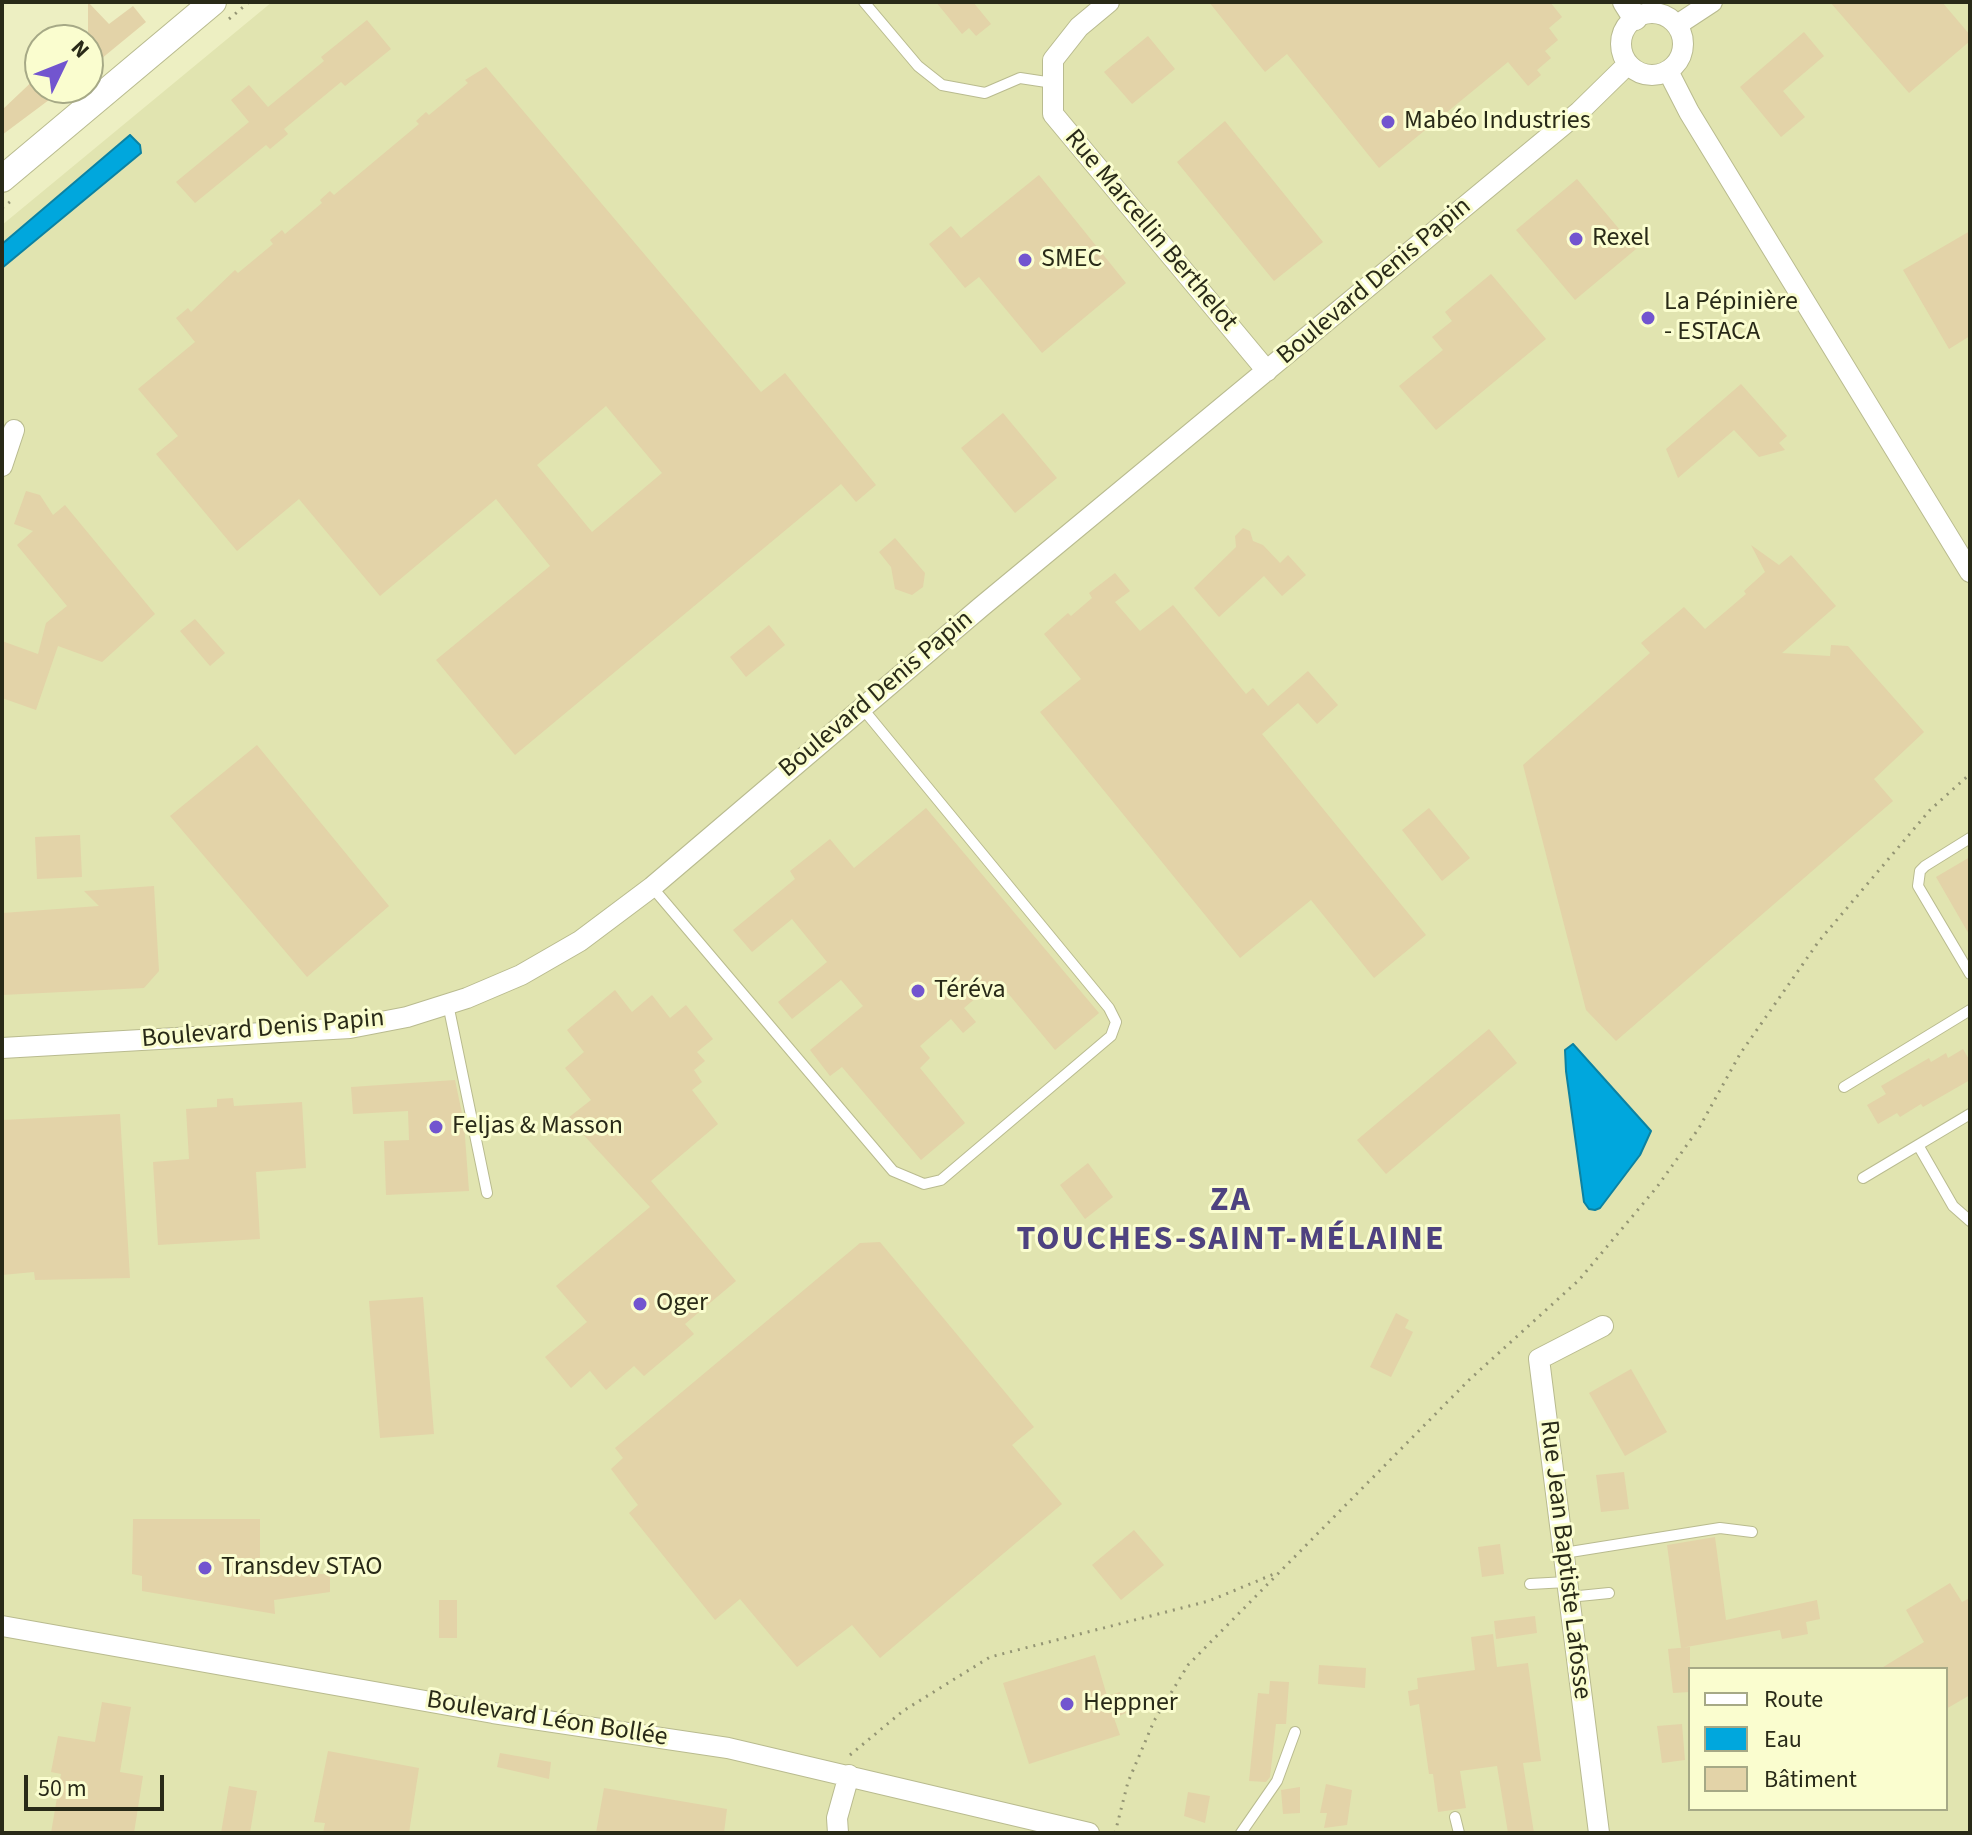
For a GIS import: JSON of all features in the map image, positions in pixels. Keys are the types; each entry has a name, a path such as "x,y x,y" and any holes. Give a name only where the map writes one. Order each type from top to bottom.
{"main road":[{"path":"2,179 213,2"}],"street":[{"name":"Rue Marcellin Berthelot","path":"1109,2 1079,27 1053,60 1053,114 1267,371"},
{"path":"1677,25 1712,2"},
{"path":"1630,10 1662,14 1677,25 1683,45 1676,64 1668,71 1651,75 1628,64 1621,44 1630,10"},
{"name":"Boulevard Denis Papin","path":"2,1048 350,1028 407,1017 448,1004 521,975 580,941 652,887 969,617 1598,96 1628,64"},
{"path":"1668,71 1695,123 1970,572"},
{"path":"2,466 14,430"},
{"name":"Rue Jean Baptiste Lafosse","path":"1599,1833 1539,1359 1603,1326"},
{"name":"Boulevard Léon Bollée","path":"2,1626 493,1713 728,1748 1089,1833"},
{"path":"838,1833 841,1773"}],"lane":[{"path":"864,2 918,66 942,85 985,93 1020,78 1053,83"},
{"path":"652,887 893,1171 924,1184 941,1180 954,1170 1111,1036 1116,1022 1109,1008 863,709"},
{"path":"1970,838 1925,866 1920,871 1918,886 1970,974"},
{"path":"448,1004 487,1193"},
{"path":"1844,1087 1970,1010"},
{"path":"1863,1178 1970,1114"},
{"path":"1918,1145 1953,1206 1970,1221"},
{"path":"1564,1553 1720,1528 1752,1532"},
{"path":"1530,1584 1609,1593"},
{"path":"1241,1833 1277,1781 1295,1732"},
{"path":"1455,1817 1459,1833"}],"path":[{"path":"1115,1833 1133,1770 1154,1721 1188,1665 1469,1380 1579,1280 1657,1187 1699,1128 1740,1054 1819,941 1904,839 1970,774"},
{"path":"841,1773 903,1711 990,1657 1209,1601 1278,1572"}],"shaded area":[{"path":"272,2 1970,2 1970,1833 2,1833 2,225"}],"water":[{"path":"130,135 140,145 141,153 2,268 2,244"},
{"path":"1573,1044 1651,1131 1640,1155 1600,1208 1595,1210 1589,1209 1584,1202 1566,1071 1565,1050"}],"building":[{"path":"88,2 109,24 133,6 146,22 104,57 104,24 88,24"},
{"path":"936,2 973,2 991,24 976,36 969,28 962,34"},
{"name":"Mabéo Industries","path":"1209,2 1550,2 1562,17 1549,28 1558,40 1545,51 1551,58 1537,70 1541,75 1528,86 1508,62 1379,168 1287,54 1265,72"},
{"path":"1830,2 1942,2 1970,35 1970,41 1909,93"},
{"path":"367,20 391,49 345,86 341,82 284,129 288,134 270,149 266,145 195,203 176,182 249,122 231,100 249,85 268,107 324,61 321,57"},
{"path":"1804,32 1824,56 1783,91 1805,117 1781,137 1740,87"},
{"path":"1148,36 1175,69 1132,104 1104,72"},
{"path":"486,67 761,392 785,373 876,485 856,502 841,484 515,755 436,660 550,566 496,499 380,596 299,499 237,551 156,454 178,436 138,389 195,342 176,318 188,308 191,312 235,270 238,273 273,244 270,240 282,230 285,234 322,203 320,200 330,191 334,195 419,124 416,121 426,112 429,115 468,83 465,80","holes":["606,406 662,473 592,532 537,465"]},
{"path":"24,89 24,104 44,104 2,135 2,110"},
{"path":"1225,121 1323,242 1274,281 1177,162"},
{"name":"SMEC","path":"1039,175 1126,283 1042,353 979,277 965,288 929,244 951,226 961,238"},
{"name":"Rexel","path":"1577,179 1636,249 1575,300 1516,230"},
{"path":"1970,231 1970,336 1949,349 1903,270"},
{"path":"1491,274 1546,339 1436,430 1399,386 1443,350 1432,337 1452,321 1445,312"},
{"path":"1741,384 1787,436 1779,443 1785,450 1759,457 1734,430 1678,478 1666,449"},
{"path":"1003,413 1057,478 1015,513 961,448"},
{"path":"26,491 40,495 53,515 65,505 155,614 102,662 58,646 36,710 2,698 2,641 38,654 46,623 67,606 17,545 33,531 14,524"},
{"path":"1243,528 1250,531 1253,541 1263,545 1280,563 1288,555 1306,575 1282,596 1264,576 1219,617 1194,588 1236,547 1235,536"},
{"path":"895,538 925,573 923,587 912,595 895,589 891,567 879,552"},
{"path":"1751,545 1779,565 1791,555 1836,606 1782,653 1830,656 1831,645 1848,646 1924,732 1874,779 1893,801 1616,1041 1586,1010 1523,765 1650,653 1641,643 1684,607 1705,629 1746,594 1744,591 1765,572"},
{"path":"1115,573 1130,591 1115,602 1140,631 1173,605 1246,694 1253,688 1268,706 1308,671 1338,705 1317,724 1298,703 1262,734 1426,935 1374,978 1311,900 1240,958 1040,712 1081,679 1044,634 1092,598 1089,593"},
{"path":"195,619 225,653 210,666 180,631"},
{"path":"769,625 785,645 746,677 730,657"},
{"path":"257,745 389,906 307,977 170,816"},
{"name":"Téréva","path":"926,808 1099,1013 1055,1050 997,980 964,1008 976,1022 963,1033 951,1019 920,1046 930,1058 920,1068 965,1123 921,1160 842,1067 830,1076 810,1050 863,1006 841,980 792,1019 778,1002 827,962 792,919 752,952 733,930 795,879 790,871 830,839 854,868"},
{"path":"1429,808 1470,858 1442,881 1402,830"},
{"path":"80,835 82,877 37,879 35,837"},
{"path":"1970,857 1970,936 1936,877"},
{"path":"154,886 159,971 144,988 2,995 2,913 99,906 84,891"},
{"path":"615,990 632,1012 652,995 670,1018 686,1005 713,1039 697,1052 705,1061 694,1070 702,1082 692,1090 718,1124 651,1181 736,1281 685,1324 694,1334 644,1376 634,1366 606,1390 590,1371 571,1388 545,1357 587,1322 556,1286 650,1207 568,1118 591,1100 565,1068 584,1052 567,1030"},
{"path":"1489,1029 1517,1063 1386,1174 1357,1140"},
{"path":"1963,1049 1970,1061 1970,1080 1923,1107 1921,1104 1900,1117 1897,1113 1878,1124 1867,1105 1886,1094 1881,1086 1929,1058 1931,1062 1946,1053 1948,1058"},
{"name":"Feljas & Masson","path":"455,1080 464,1123 469,1191 386,1195 384,1141 409,1140 408,1111 353,1114 351,1087"},
{"path":"233,1098 234,1106 302,1102 306,1168 256,1172 260,1239 158,1245 153,1162 189,1159 186,1109 217,1107 217,1099"},
{"path":"120,1114 130,1278 35,1280 34,1272 2,1275 2,1120"},
{"path":"1088,1163 1113,1197 1085,1219 1060,1185"},
{"path":"880,1242 1034,1427 1012,1445 1062,1504 880,1658 852,1625 797,1667 740,1599 715,1620 629,1513 638,1505 611,1469 623,1458 615,1448 860,1243"},
{"path":"423,1297 434,1434 380,1438 369,1301"},
{"path":"1396,1313 1409,1320 1405,1328 1413,1332 1391,1377 1370,1367"},
{"path":"1631,1369 1667,1432 1625,1456 1589,1393"},
{"path":"1624,1472 1629,1509 1601,1512 1596,1475"},
{"name":"Transdev STAO","path":"133,1519 260,1519 260,1562 319,1565 319,1574 330,1574 330,1592 274,1600 275,1614 142,1591 142,1576 132,1574"},
{"path":"1134,1530 1164,1565 1121,1600 1092,1565"},
{"path":"1715,1537 1726,1620 1817,1600 1820,1619 1806,1622 1808,1634 1782,1639 1780,1630 1681,1648 1667,1545"},
{"path":"1500,1544 1504,1574 1482,1577 1478,1547"},
{"path":"1950,1583 1962,1602 1970,1598 1970,1695 1948,1708 1948,1667 1883,1667 1924,1642 1906,1610"},
{"path":"439,1600 457,1600 457,1638 439,1638"},
{"path":"1535,1616 1537,1633 1496,1639 1494,1621"},
{"path":"1493,1634 1497,1667 1528,1663 1541,1761 1523,1763 1534,1833 1508,1833 1497,1766 1460,1771 1466,1808 1438,1812 1419,1704 1410,1706 1408,1691 1418,1689 1417,1678 1475,1670 1471,1637"},
{"path":"1690,1647 1688,1692 1673,1693 1668,1649"},
{"name":"Heppner","path":"1095,1655 1107,1696 1120,1692 1126,1713 1114,1718 1120,1735 1029,1764 1003,1683"},
{"path":"1319,1665 1366,1668 1365,1688 1318,1684"},
{"path":"1270,1681 1289,1682 1286,1724 1276,1724 1270,1777 1266,1782 1249,1781 1258,1693 1269,1694"},
{"path":"102,1702 131,1707 120,1772 143,1776 134,1833 51,1833 61,1774 51,1772 58,1736 95,1742"},
{"path":"1682,1724 1685,1760 1662,1763 1657,1726"},
{"path":"328,1751 419,1768 409,1833 323,1833 325,1823 314,1822"},
{"path":"500,1753 551,1762 549,1779 497,1767"},
{"path":"1326,1784 1352,1790 1347,1825 1324,1828 1327,1813 1320,1813"},
{"path":"229,1786 257,1791 250,1833 221,1833"},
{"path":"1300,1787 1300,1813 1283,1814 1281,1790"},
{"path":"604,1788 727,1809 724,1833 596,1833"},
{"path":"1188,1792 1210,1796 1205,1823 1184,1816"}],"place":[{"name":"Mabéo Industries","path":"1388,122"},
{"name":"Rexel","path":"1576,239"},
{"name":"SMEC","path":"1025,260"},
{"name":"La Pépinière - ESTACA","path":"1648,318"},
{"name":"Téréva","path":"918,991"},
{"name":"Feljas & Masson","path":"436,1127"},
{"name":"Oger","path":"640,1304"},
{"name":"Transdev STAO","path":"205,1568"},
{"name":"Heppner","path":"1067,1704"}],"district":[{"name":"ZA TOUCHES-SAINT-MÉLAINE","path":"1231,1222"}]}
